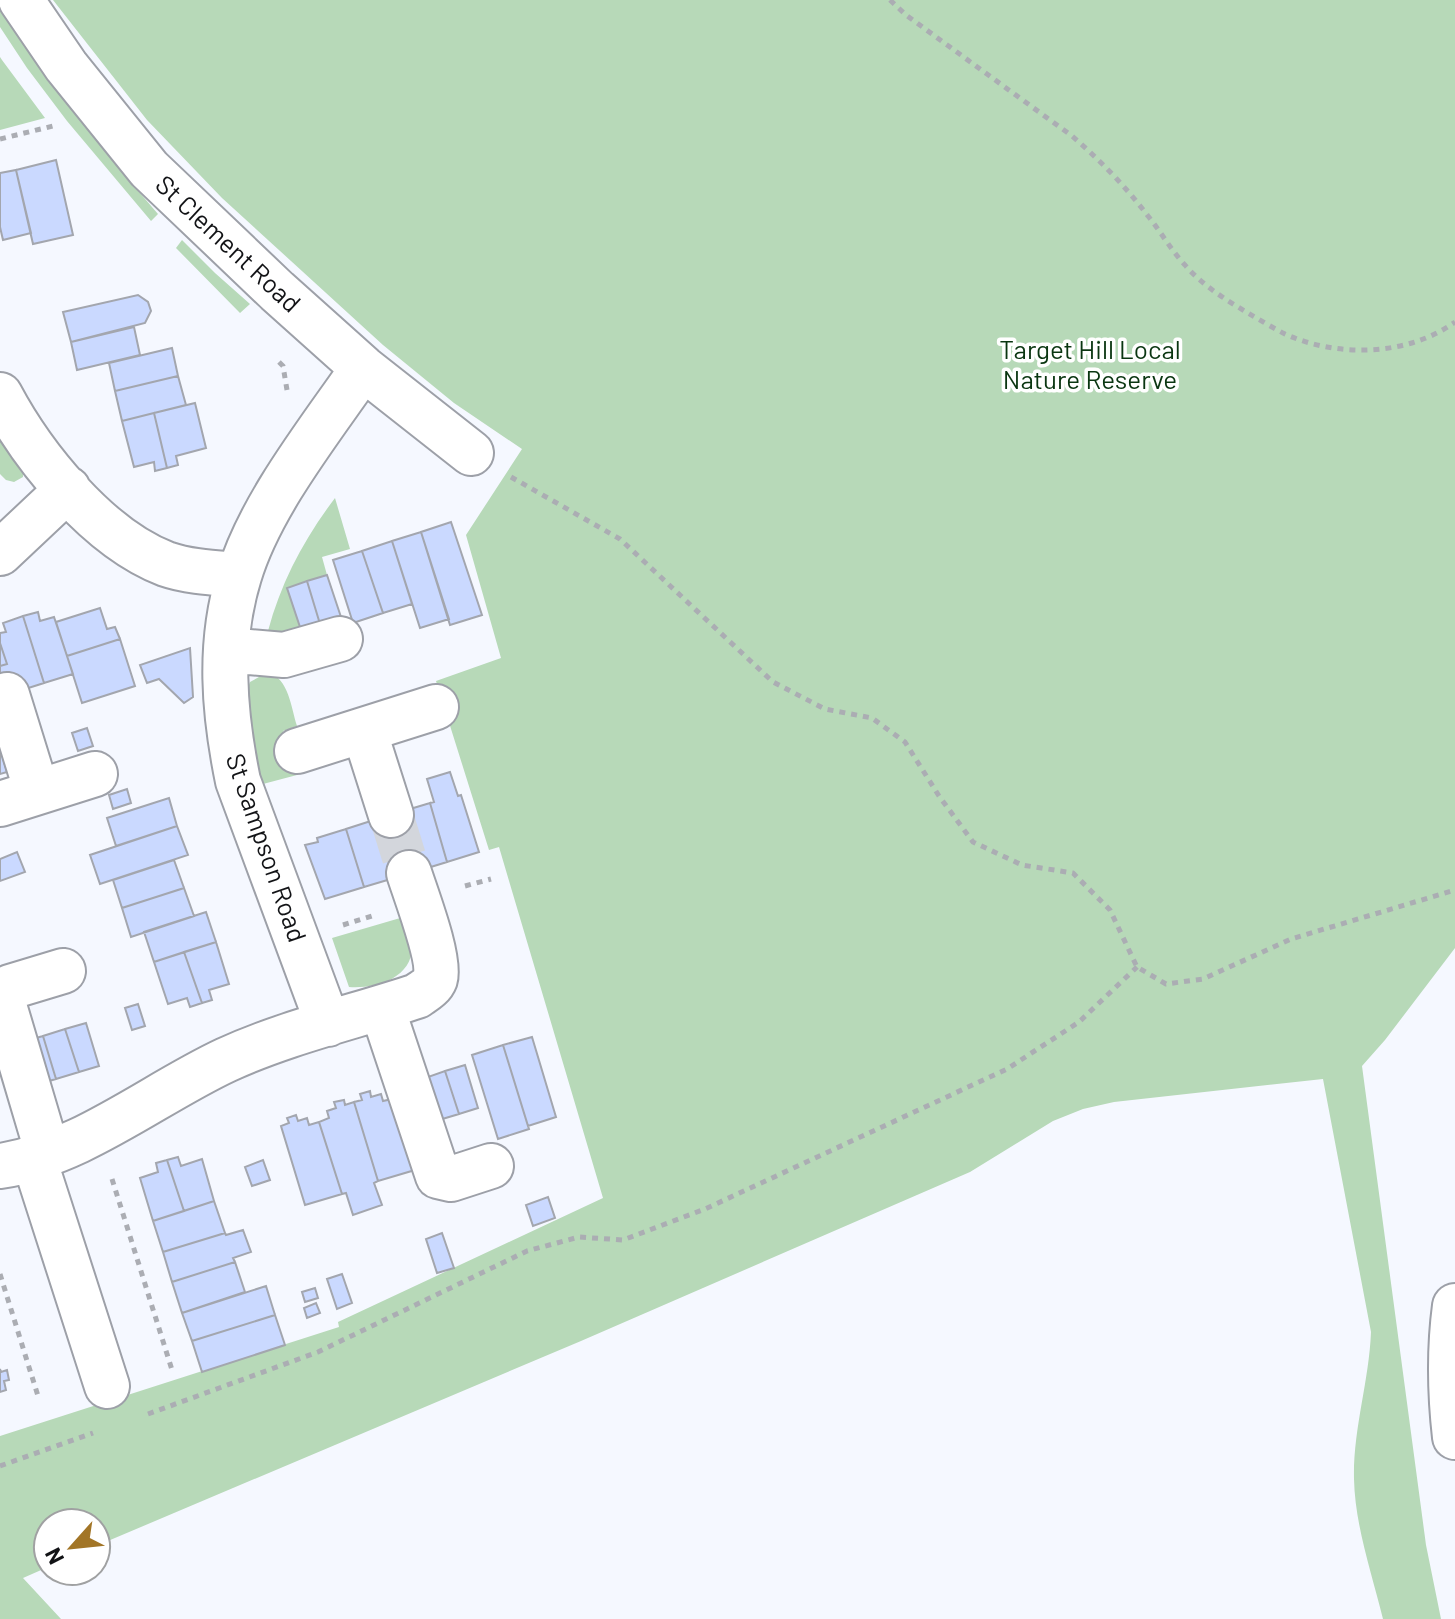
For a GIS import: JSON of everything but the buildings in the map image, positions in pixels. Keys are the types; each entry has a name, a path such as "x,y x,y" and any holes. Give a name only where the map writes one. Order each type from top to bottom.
{"street":[{"name":"St Clement Road","path":"21,0 66,66 149,169 363,368 471,453"},
{"name":"St Sampson Road","path":"328,1024 238,781 227,709 226,650 239,575 254,539 274,502 363,368"},
{"path":"0,395 18,429 41,460 101,521 134,547 166,564 201,572 239,575"},
{"path":"0,553 68,489"},
{"path":"226,650 284,655 340,639"},
{"path":"7,695 19,798 95,774"},
{"path":"297,751 436,707"},
{"path":"364,730 391,815"},
{"path":"27,1159 230,1058 272,1041 417,996 431,986 436,976 435,958 414,887"},
{"path":"63,971 10,987 3,994 3,1002 27,1159 120,1402"},
{"path":"382,1008 438,1176 451,1179 491,1166"},
{"path":"1455,1306 1449,1391 1455,1437"}],"path":[{"path":"890,0 906,15 1072,136 1098,158 1200,280 1238,307 1285,334 1325,347 1372,350 1415,342 1455,322"},
{"path":"0,139 58,125"},
{"path":"471,453 620,539 773,682 825,709 872,718 905,742 973,842 1022,865 1073,873 1110,910 1137,967 1166,984 1203,979 1291,939 1455,890"},
{"path":"120,1402 318,1352 527,1251 579,1237 623,1240 705,1209 1007,1069 1079,1022 1137,967"},
{"path":"110,1174 173,1373"},
{"path":"0,1274 38,1396"},
{"path":"0,1466 104,1429"}],"green space":[{"name":"Target Hill Local Nature Reserve","path":"53,0 1455,0 1455,948 1362,1066 1426,1545 1441,1619 1383,1619 1361,1532 1355,1497 1354,1460 1371,1332 1323,1079 1114,1102 1083,1109 1053,1121 970,1172 112,1539 112,1507 32,1507 32,1574 23,1578 61,1619 0,1619 0,1436 339,1327 338,1322 603,1198 499,847 489,850 436,681 501,658 466,535 522,449 454,403 383,345 222,198 147,120"},
{"path":"0,8 75,114 158,214 151,221 27,68 0,27"},
{"path":"0,57 2,60 45,118 0,130"},
{"path":"182,240 250,304 240,313 176,248"},
{"path":"0,441 23,470 23,477 14,482 0,474"},
{"path":"335,498 350,549 322,557 327,575 287,588 301,630 281,636 268,631 295,562"},
{"path":"268,672 281,681 291,702 297,726 283,731 297,775 263,784 258,779 246,693 250,682"},
{"path":"407,916 412,947 406,967 380,984 349,987 332,938"}],"tunnel":[{"path":"391,815 409,873"}]}
